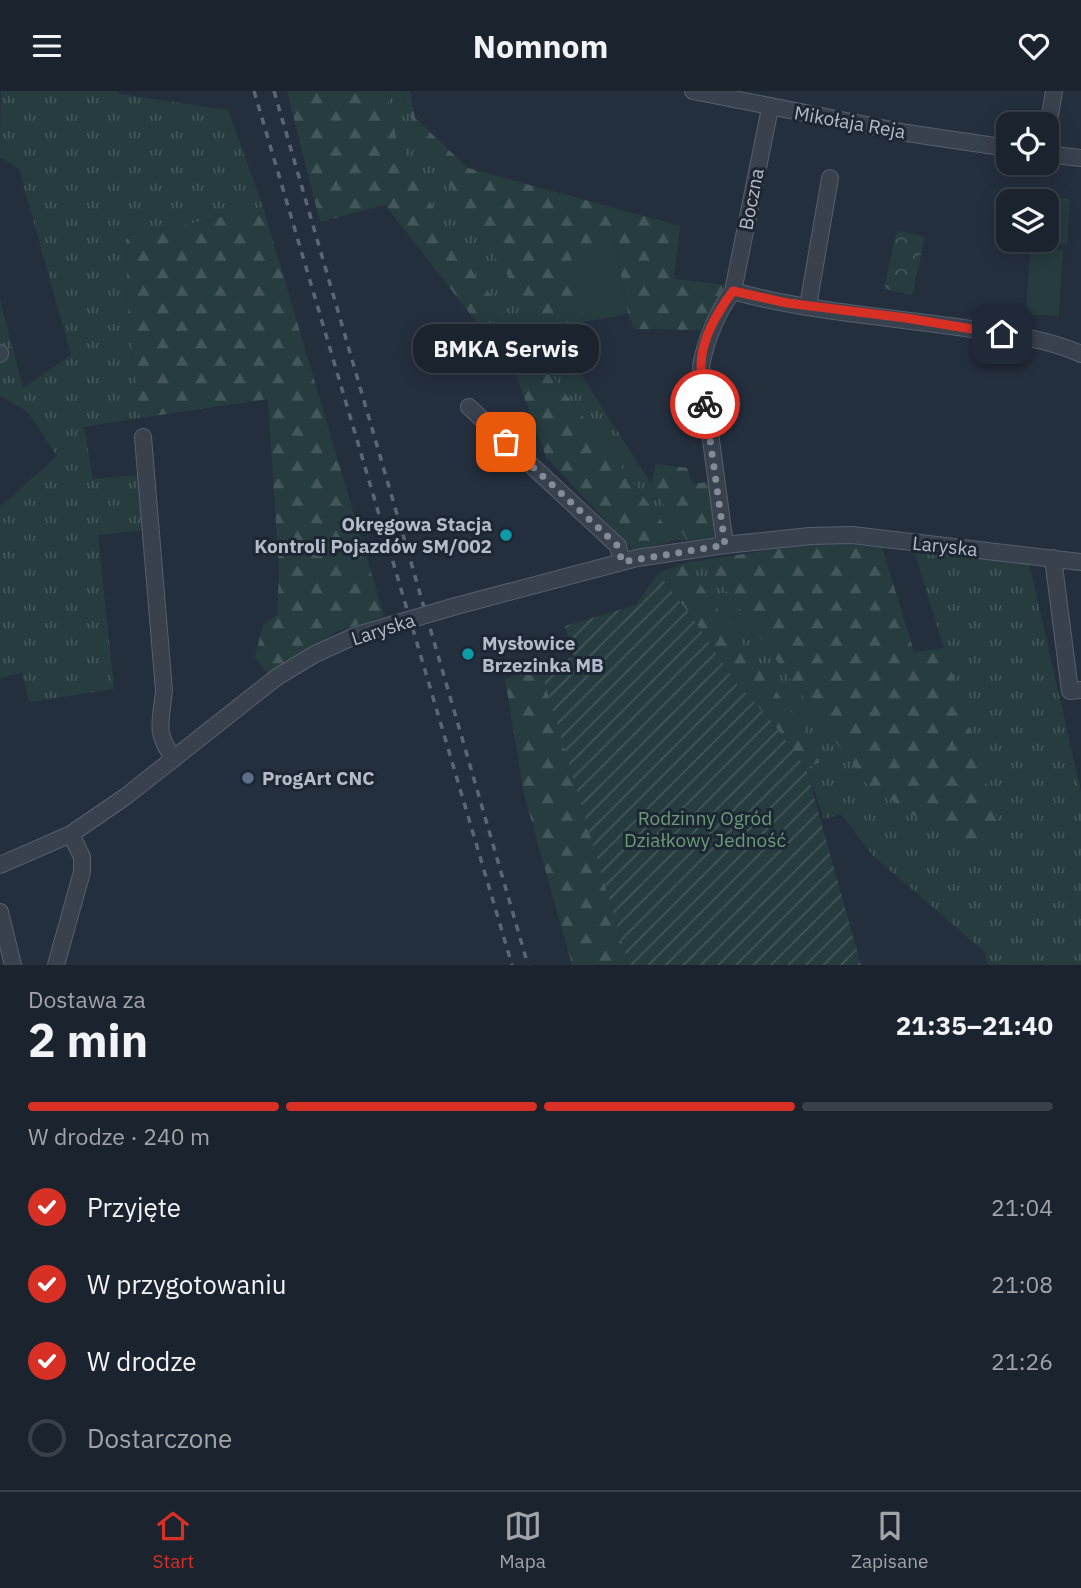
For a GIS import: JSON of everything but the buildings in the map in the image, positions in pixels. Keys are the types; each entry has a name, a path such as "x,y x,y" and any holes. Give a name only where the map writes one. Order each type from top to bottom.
{"street":[{"name":"Mikołaja Reja","path":"693,91 730,95 770,108 907,133 996,146"},
{"path":"1050,112 1054,91"},
{"name":"Boczna","path":"725,545 701,365 706,341 720,309 733,291 770,108"},
{"path":"1059,155 1081,158"},
{"path":"808,306 830,178"},
{"path":"733,291 766,300 906,318 1027,338 1066,347 1081,354"},
{"path":"469,407 618,546 622,562"},
{"path":"143,437 164,691 161,742 174,759"},
{"name":"Laryska","path":"0,865 71,834 125,797 277,677 314,654 357,635 456,606 622,562 725,545 810,536 852,535 1081,562"},
{"path":"1053,558 1070,691 1081,690"},
{"path":"56,965 82,872 82,857 71,834"},
{"path":"0,912 13,965"}],"green space":[{"path":"1,91 118,91 119,94 228,110 263,207 126,239 128,315 140,418 84,427 93,479 139,475 145,530 98,535 114,689 29,702 22,673 0,678 0,507 57,456 27,411 0,396 0,300 23,388 71,355 19,169 0,157"},
{"path":"287,91 387,91 396,137 453,245 676,540 634,551 546,457 514,370 385,205 320,222"},
{"path":"387,91 401,91 407,110 477,232 573,362 687,540 676,540 453,245 396,137"},
{"path":"401,91 410,91 415,118 468,168 680,226 674,279 725,285 700,330 634,329 628,314 615,243 583,322 589,337 573,362 477,233 407,110"},
{"path":"1059,198 1070,199 1067,245 1059,244"},
{"path":"263,207 384,616 336,632 268,674 255,657 263,625 277,615 279,571 268,399 140,418 128,315 126,239"},
{"path":"897,230 925,237 912,295 884,289"},
{"path":"615,243 628,314 583,322 570,251"},
{"path":"1063,250 1059,316 1026,314 1030,252"},
{"path":"656,464 687,468 693,484 713,481 719,536 687,540 651,485"},
{"path":"818,543 882,547 914,652 944,648 1002,834 955,843 865,782 704,560"},
{"path":"914,551 1029,563 1081,792 1081,965 988,965 984,951 873,856 841,814 824,819 806,768 824,760 685,563 704,560 865,782 955,843 1001,834"},
{"path":"685,563 825,760 806,768 769,718 736,683 694,620 658,573"},
{"name":"Rodzinny Ogród Działkowy Jedność","path":"658,573 694,620 736,683 769,718 806,768 861,965 629,965 540,667 574,657 565,626 636,605"},
{"path":"540,667 629,965 572,965 524,794 505,679"}],"railway":[{"path":"254,91 512,965"},
{"path":"274,91 528,965"}],"way so far":[{"path":"506,442 618,546 622,562 725,545 705,404"}],"place":[{"name":"BMKA Serwis","path":"506,442"},
{"name":"Okręgowa Stacja Kontroli Pojazdów SM/002","path":"506,535"},
{"name":"Mysłowice Brzezinka MB","path":"468,654"},
{"name":"ProgArt CNC","path":"248,778"}],"route":[{"path":"705,404 701,365 706,341 720,309 733,291 766,300 906,318 1002,334"}]}
